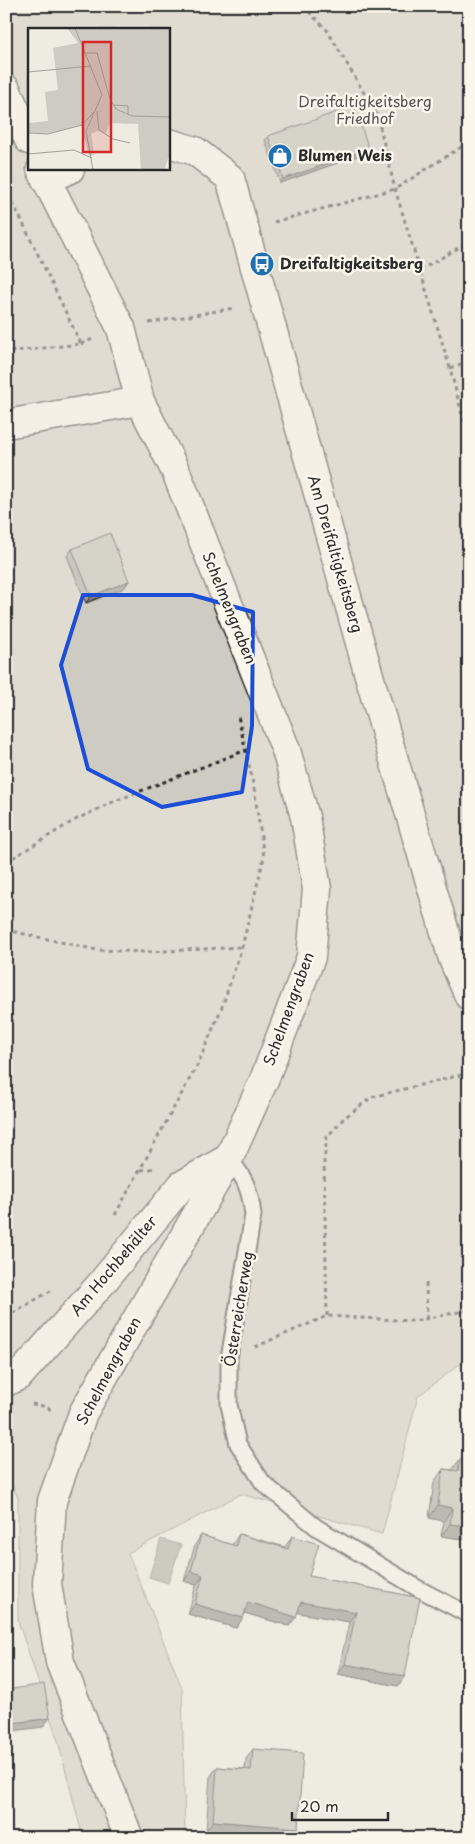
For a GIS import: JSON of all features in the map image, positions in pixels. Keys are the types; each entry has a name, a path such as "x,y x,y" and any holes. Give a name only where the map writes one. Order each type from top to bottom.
{"street":[{"path":"6,90 28,138"},
{"name":"Am Dreifaltigkeitsberg","path":"170,144 195,151 230,178 375,696 453,960 469,996"},
{"path":"44,174 65,170"},
{"name":"Schelmengraben","path":"44,174 121,328 140,401 176,472 286,750 305,817 317,889 311,957 264,1080 229,1158 83,1413 52,1501 46,1584 60,1662 129,1838"},
{"path":"6,424 140,401"},
{"name":"Am Hochbehälter","path":"6,1382 19,1376 100,1285 182,1185 229,1158"}],"lane":[{"name":"Österreicherweg","path":"229,1158 244,1177 251,1196 253,1215 229,1358 229,1404 238,1444 263,1483 316,1527 419,1589 469,1615"}],"path":[{"path":"303,6 326,30 377,115 395,189 450,368 469,441"},
{"path":"244,230 395,189 469,142"},
{"path":"6,188 81,344 6,352"},
{"path":"420,270 469,242"},
{"path":"121,328 265,303"},
{"path":"450,368 469,362"},
{"path":"112,1220 198,1064 222,1007 242,947 264,857 254,788 237,712"},
{"path":"6,862 75,820 116,801 246,750"},
{"path":"6,930 97,950 146,952 242,947"},
{"path":"327,1316 324,1161 327,1137 344,1118 372,1097 469,1073"},
{"path":"426,1283 427,1318"},
{"path":"6,1317 57,1286"},
{"path":"229,1358 327,1316 414,1321 469,1310"}],"highlighted area":[{"path":"83,595 192,595 253,612 252,726 242,792 162,807 88,769 61,665"}],"green space":[{"name":"Dreifaltigkeitsberg Friedhof","path":"6,6 469,6 469,1363 460,1364 418,1396 382,1534 241,1494 128,1553 182,1688 185,1838 83,1838 58,1741 18,1621 18,1498 6,1472"}],"shaded area":[{"path":"161,1539 181,1545 168,1583 149,1577"}],"building":[{"path":"354,106 369,149 283,179 268,136"},
{"path":"110,533 129,581 91,596 72,549"},
{"path":"460,1459 469,1460 469,1526 450,1524 452,1508 438,1505 443,1469 458,1471"},
{"path":"239,1534 288,1549 292,1536 319,1544 309,1576 420,1598 405,1676 345,1664 356,1612 301,1602 296,1617 248,1602 243,1618 195,1604 203,1575 191,1571 201,1535 236,1546"},
{"path":"44,1684 50,1718 6,1724 6,1690"},
{"path":"253,1749 303,1753 298,1828 213,1821 217,1767 251,1770"}],"place":[{"name":"Blumen Weis","path":"280,156"},
{"name":"Dreifaltigkeitsberg","path":"262,264"}]}
